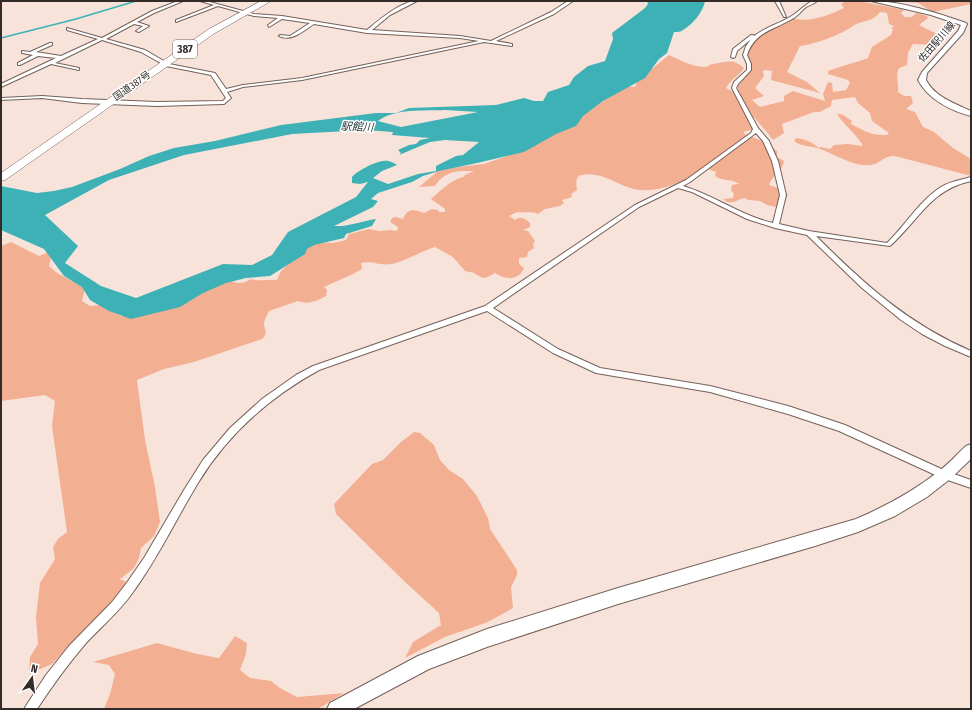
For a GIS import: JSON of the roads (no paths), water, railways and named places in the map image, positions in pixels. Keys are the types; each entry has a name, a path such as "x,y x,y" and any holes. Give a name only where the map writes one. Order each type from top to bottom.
{"highway":[{"name":"国道387号","path":"1,178 212,31 243,12 267,1"}],"main road":[{"name":"佐田駅川線","path":"874,1 922,11 964,24 959,35 924,73 922,80 926,87 935,95 971,114"},
{"path":"964,24 969,18"},
{"path":"336,709 424,662 487,638 611,598 815,539 858,525 890,511 922,492 945,475 971,450"}],"street":[{"path":"1,86 102,39 153,12 180,1"},
{"path":"202,1 258,16 272,16 367,32 454,37 510,45"},
{"path":"367,32 389,14 415,1"},
{"path":"225,91 243,86 302,79 489,41 544,18 571,1"},
{"path":"777,1 785,16"},
{"path":"776,226 783,195 781,185 770,149 763,136 756,129 735,90 736,83 749,70 749,64 745,55 746,50 755,38 763,32 800,14 804,7 816,1"},
{"path":"177,21 218,5"},
{"path":"733,57 737,47 756,32 785,16 792,18"},
{"path":"269,26 282,18"},
{"path":"134,23 146,26 138,31"},
{"path":"280,36 291,38 314,23"},
{"path":"1,99 42,97 108,103 168,104 224,102 229,98 213,74 165,63 142,51 68,29"},
{"path":"30,53 50,44"},
{"path":"24,52 62,58"},
{"path":"20,64 38,54"},
{"path":"51,63 77,69"},
{"path":"30,709 68,656 89,632 110,613 130,588 208,459 256,410 296,378 316,368 488,308 637,206 688,180 739,144 756,129"},
{"path":"677,186 694,191 749,218 776,226 809,233 888,245 901,234 924,204 944,186 971,179"},
{"path":"809,233 876,298 938,340 971,354"},
{"path":"488,308 543,344 584,366 599,371 710,389 788,410 842,428 945,475 971,484"}],"water":[{"name":"駅館川","path":"647,1 705,1 700,13 694,21 682,31 674,32 667,53 659,59 645,78 603,101 583,116 576,126 556,134 524,152 439,171 378,193 371,199 378,201 373,207 334,226 350,225 376,219 372,226 346,234 344,238 314,245 307,249 305,254 270,276 246,278 226,283 203,293 180,307 131,319 109,311 90,300 82,287 64,276 44,249 1,230 1,186 37,193 54,191 72,187 120,169 149,156 174,148 215,141 281,125 376,113 396,113 409,108 496,105 524,98 534,101 543,101 548,92 569,85 574,77 588,66 605,61 613,39 612,33 645,8 648,4","holes":["445,110 478,112 401,127 378,121 401,112","366,130 393,132 392,135 430,138 420,140 416,144 409,145 398,150 401,153 399,155 430,142 445,140 479,142 463,155 456,156 436,166 436,171 418,174 388,184 373,178 382,171 397,165 386,161 372,164 352,177 352,183 360,184 368,182 356,197 288,232 272,255 252,265 223,264 136,298 101,286 65,263 78,246 45,215 109,180 184,155 292,134"]}],"waterway":[{"path":"1,38 76,19 136,1"}]}
